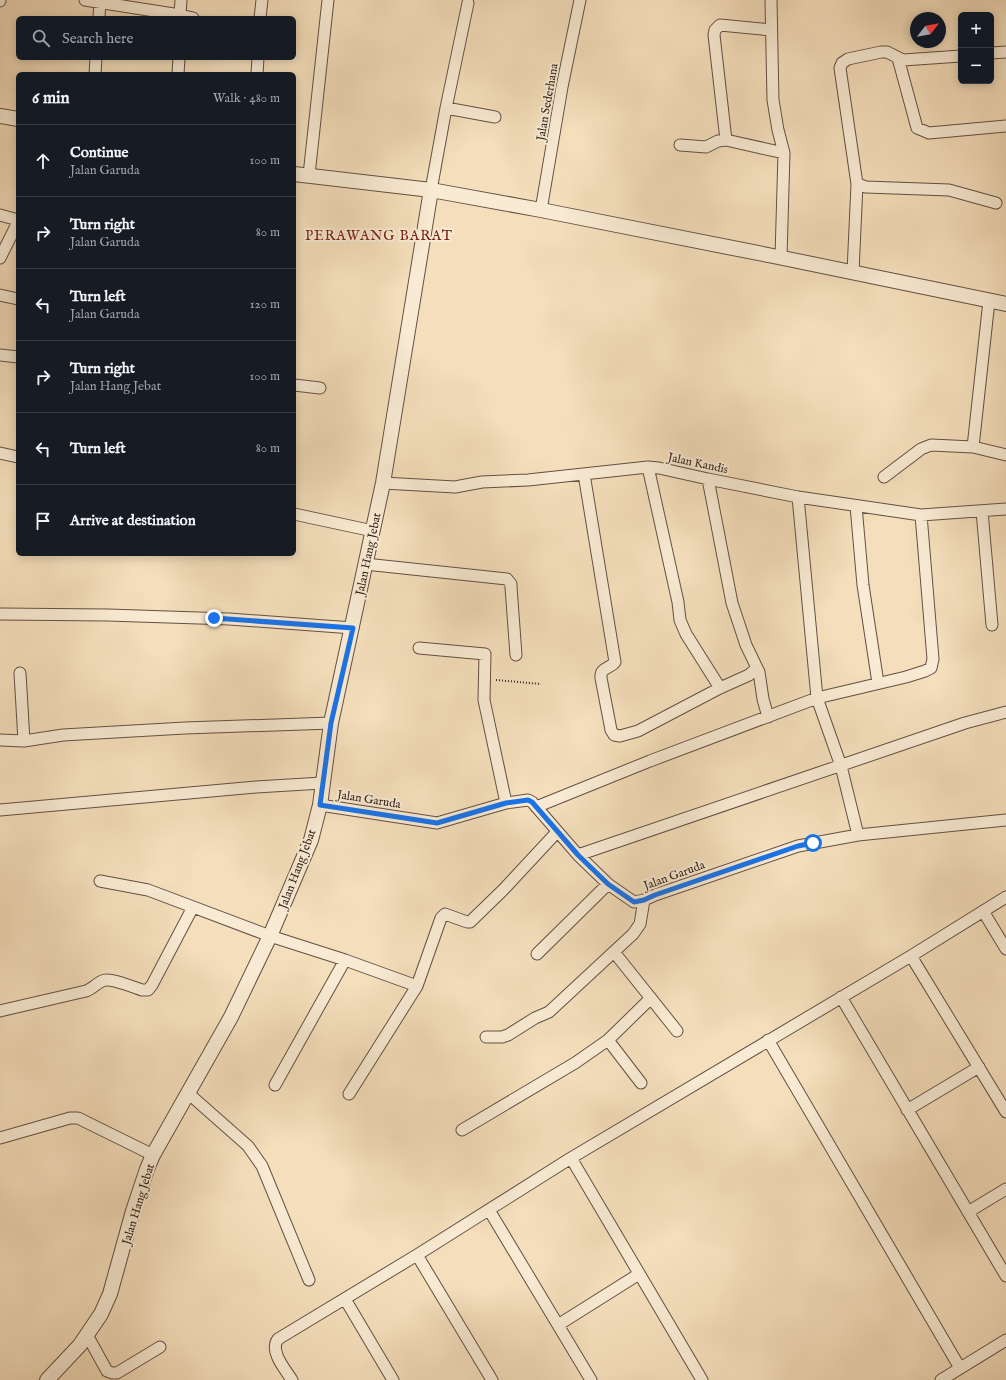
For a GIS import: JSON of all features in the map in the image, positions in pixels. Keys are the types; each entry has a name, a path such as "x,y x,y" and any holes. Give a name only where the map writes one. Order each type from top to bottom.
{"street":[{"path":"85,0 100,1 180,16 181,0"},
{"path":"260,16 262,0"},
{"path":"309,175 328,0"},
{"name":"Jalan Sederhana","path":"541,210 562,87 580,0"},
{"path":"771,0 773,100 778,130 784,153 781,257"},
{"path":"98,16 100,1"},
{"path":"431,190 446,108 468,3"},
{"path":"726,140 714,35 715,30 720,25 771,30"},
{"path":"853,272 857,184 840,68 842,63 848,58 882,52 887,52 903,60 958,56"},
{"path":"994,53 1006,52"},
{"path":"898,58 917,128 929,133 1006,126"},
{"path":"94,72 96,60"},
{"path":"178,72 179,60"},
{"path":"257,72 258,60"},
{"path":"446,108 495,116"},
{"path":"0,116 16,119"},
{"path":"680,145 706,147 718,141 726,140 784,153"},
{"path":"296,174 431,190 541,210 781,257 1006,304"},
{"path":"857,184 866,187 949,190 996,203"},
{"name":"Jalan Hang Jebat","path":"47,1380 80,1345 101,1314 110,1294 133,1211 153,1155 231,1017 270,936 311,840 320,805 331,723 353,628 365,564 383,483 431,190"},
{"path":"0,215 16,220"},
{"path":"0,258 16,225"},
{"path":"0,295 16,299"},
{"path":"974,447 989,301"},
{"path":"0,355 16,358"},
{"path":"296,385 320,388"},
{"path":"884,477 921,449 931,445 974,447 1006,455"},
{"path":"0,453 16,457"},
{"path":"648,467 678,602 680,620 686,634 720,688"},
{"name":"Jalan Kandis","path":"383,483 455,487 482,482 528,480 648,467 798,497 920,515 982,512 1006,509"},
{"path":"584,474 615,662 602,670 601,673 611,730 614,734 620,736 638,731 749,674 757,668"},
{"path":"708,479 732,603 746,645 759,672 763,699 768,717"},
{"path":"798,497 817,698 841,766 858,835"},
{"path":"856,506 866,607 878,683"},
{"path":"982,512 992,625"},
{"path":"296,514 372,531"},
{"path":"536,807 650,761 817,698 926,671 931,668 933,659 920,515"},
{"path":"365,564 507,579 511,584 516,655"},
{"path":"0,614 229,618 353,628"},
{"path":"419,648 485,654 484,700 506,803"},
{"path":"20,673 24,741"},
{"path":"578,855 965,723 1006,712"},
{"path":"0,740 24,741 78,734 185,728 331,723"},
{"path":"0,810 248,788 322,783"},
{"name":"Jalan Garuda","path":"320,805 437,823 506,803 528,800 536,807 578,855 608,884 634,902 644,900 798,846 858,835 1006,820"},
{"path":"350,1094 417,986 441,918 446,914 470,922 503,890 557,832"},
{"path":"100,881 148,890 270,936 345,960 417,986"},
{"path":"537,954 608,884"},
{"path":"292,1380 276,1354 276,1342 278,1339 417,1255 571,1158 911,956 1006,897"},
{"path":"486,1037 502,1037 508,1035 535,1018 549,1012 633,934 640,924 644,900"},
{"path":"0,1011 86,991 93,988 101,981 108,979 142,990 148,990 193,907"},
{"path":"983,911 1006,949"},
{"path":"614,952 677,1031"},
{"path":"911,956 1006,1112"},
{"path":"275,1085 345,960"},
{"path":"840,997 1006,1276"},
{"path":"462,1130 575,1063 608,1040 650,998"},
{"path":"608,1040 641,1083"},
{"path":"768,1040 955,1374"},
{"path":"907,1110 979,1067"},
{"path":"188,1093 248,1146 262,1166 309,1280"},
{"path":"0,1138 70,1118 78,1118 153,1155"},
{"path":"571,1158 702,1380"},
{"path":"968,1212 1006,1189"},
{"path":"489,1210 591,1380"},
{"path":"417,1255 492,1380"},
{"path":"558,1324 639,1274"},
{"path":"345,1299 393,1380"},
{"path":"87,1335 107,1371 112,1373 117,1373 160,1348"},
{"path":"941,1380 955,1374 1006,1340"}],"path":[{"path":"485,680 541,684"}],"district":[{"name":"PERAWANG BARAT","path":"379,235"}],"route":[{"path":"214,618 353,628 331,723 320,805 437,823 506,803 528,800 532,802 578,855 608,884 634,902 644,900 798,846 813,843"}]}
